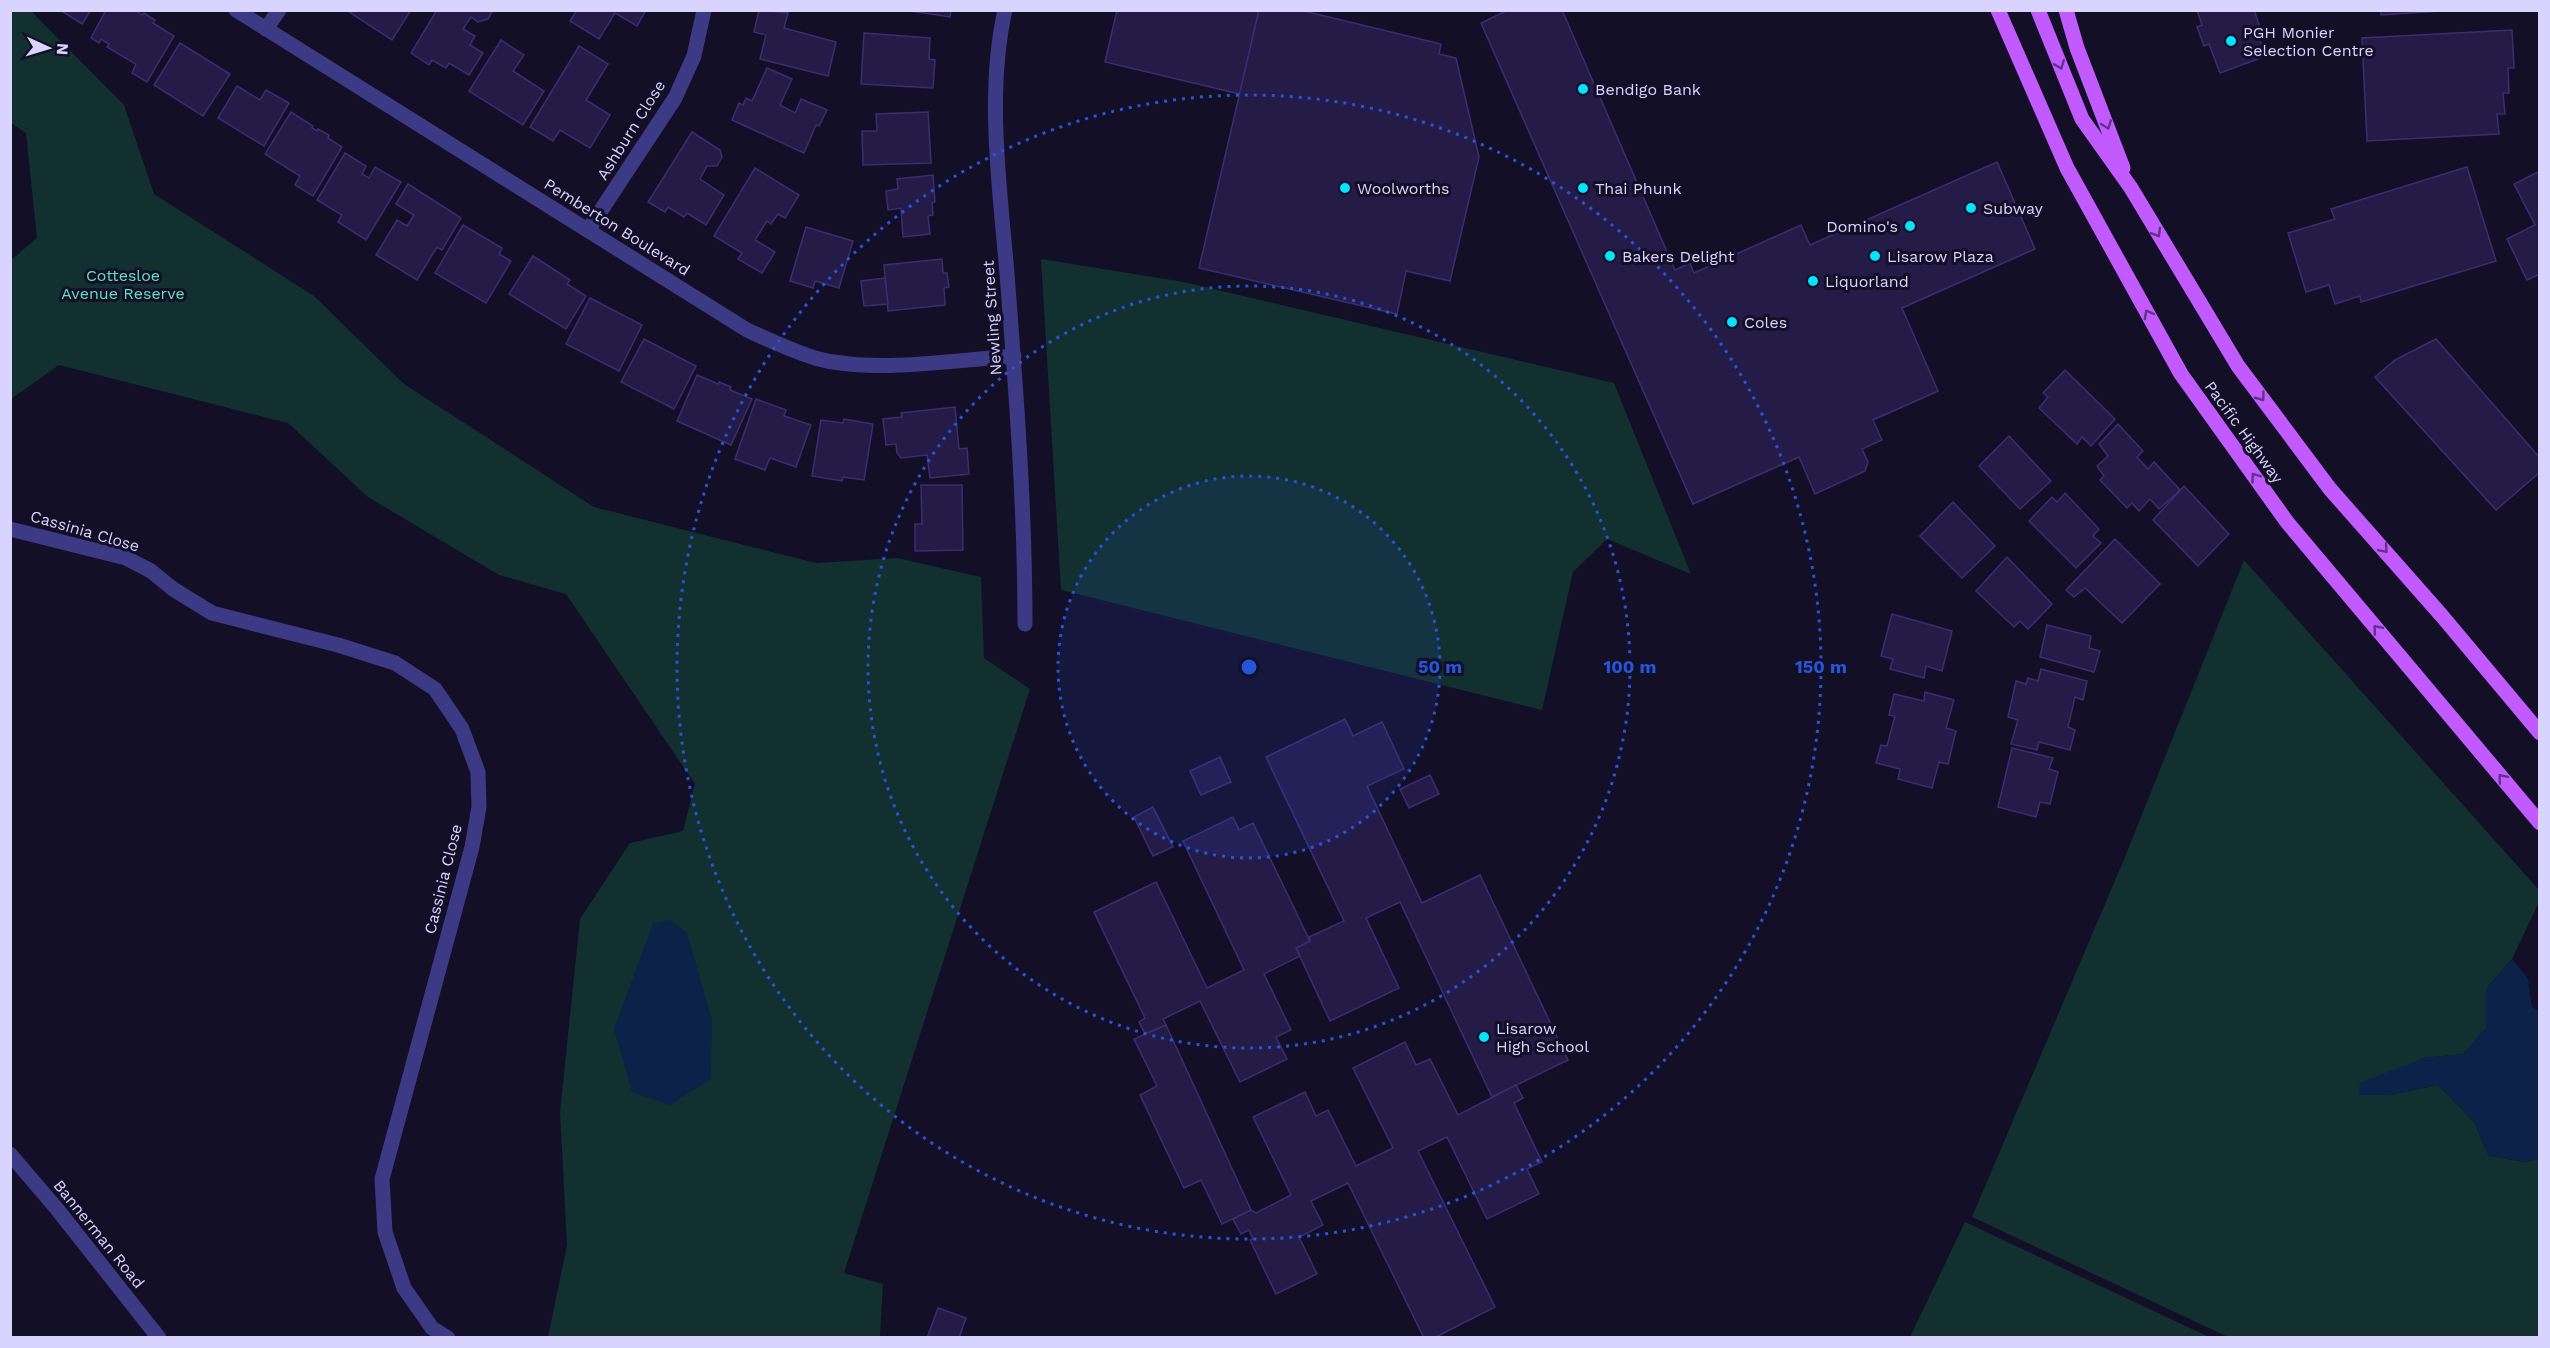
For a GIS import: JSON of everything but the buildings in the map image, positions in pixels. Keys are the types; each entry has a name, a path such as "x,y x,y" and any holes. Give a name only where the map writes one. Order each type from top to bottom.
{"main road":[{"name":"Pacific Highway","path":"1998,10 2067,168 2181,374 2287,522 2540,823"},
{"name":"Pacific Highway","path":"2038,10 2082,119 2131,188 2238,366 2330,489 2442,616 2540,733"},
{"path":"2066,10 2077,48 2131,188"}],"street":[{"name":"Pemberton Boulevard","path":"236,10 747,330 780,345 817,358 856,364 895,364 1014,356"},
{"path":"266,29 279,10"},
{"name":"Ashburn Close","path":"588,230 675,98 694,56 704,10"},
{"name":"Newling Street","path":"1005,10 999,36 996,133 1014,356 1025,540 1025,624"},
{"name":"Cassinia Close","path":"10,529 126,558 151,571 172,589 212,613 338,645 394,663 435,688 462,729 478,772 479,807 472,847 382,1179 385,1232 404,1288 432,1328 448,1338"},
{"name":"Bannerman Road","path":"10,1154 57,1209 159,1338"}],"green space":[{"name":"Cottesloe Avenue Reserve","path":"11,11 31,11 124,105 154,194 314,296 404,384 594,507 816,563 897,558 981,577 984,658 1030,689 844,1273 883,1284 880,1337 548,1337 567,1245 560,1112 580,919 630,843 683,831 695,784 566,594 499,575 368,497 288,423 59,365 11,399 11,260 37,238 26,133 11,123"},
{"path":"1041,259 1184,282 1614,383 1691,574 1607,539 1573,572 1542,710 1061,590"},
{"path":"2244,560 2539,890 2539,902 2512,959 2486,989 2486,1028 2463,1054 2424,1058 2389,1095 2438,1085 2474,1122 2489,1156 2526,1162 2539,1159 2539,1337 2228,1337 1972,1217 2125,857"},
{"path":"1965,1222 2209,1337 1910,1337"}],"water":[{"path":"670,920 687,933 712,1020 711,1079 670,1105 632,1092 614,1029 653,923"},
{"path":"2512,959 2528,979 2532,1007 2539,1011 2539,1159 2526,1162 2489,1156 2474,1122 2438,1085 2389,1095 2358,1095 2360,1083 2424,1058 2463,1054 2486,1028 2486,989"}],"place":[{"name":"PGH Monier Selection Centre","path":"2231,41"},
{"name":"Bendigo Bank","path":"1583,89"},
{"name":"Woolworths","path":"1345,188"},
{"name":"Thai Phunk","path":"1583,188"},
{"name":"Subway","path":"1971,208"},
{"name":"Domino's","path":"1910,226"},
{"name":"Bakers Delight","path":"1610,256"},
{"name":"Lisarow Plaza","path":"1875,256"},
{"name":"Liquorland","path":"1813,281"},
{"name":"Coles","path":"1732,322"},
{"name":"Lisarow High School","path":"1484,1037"}]}
